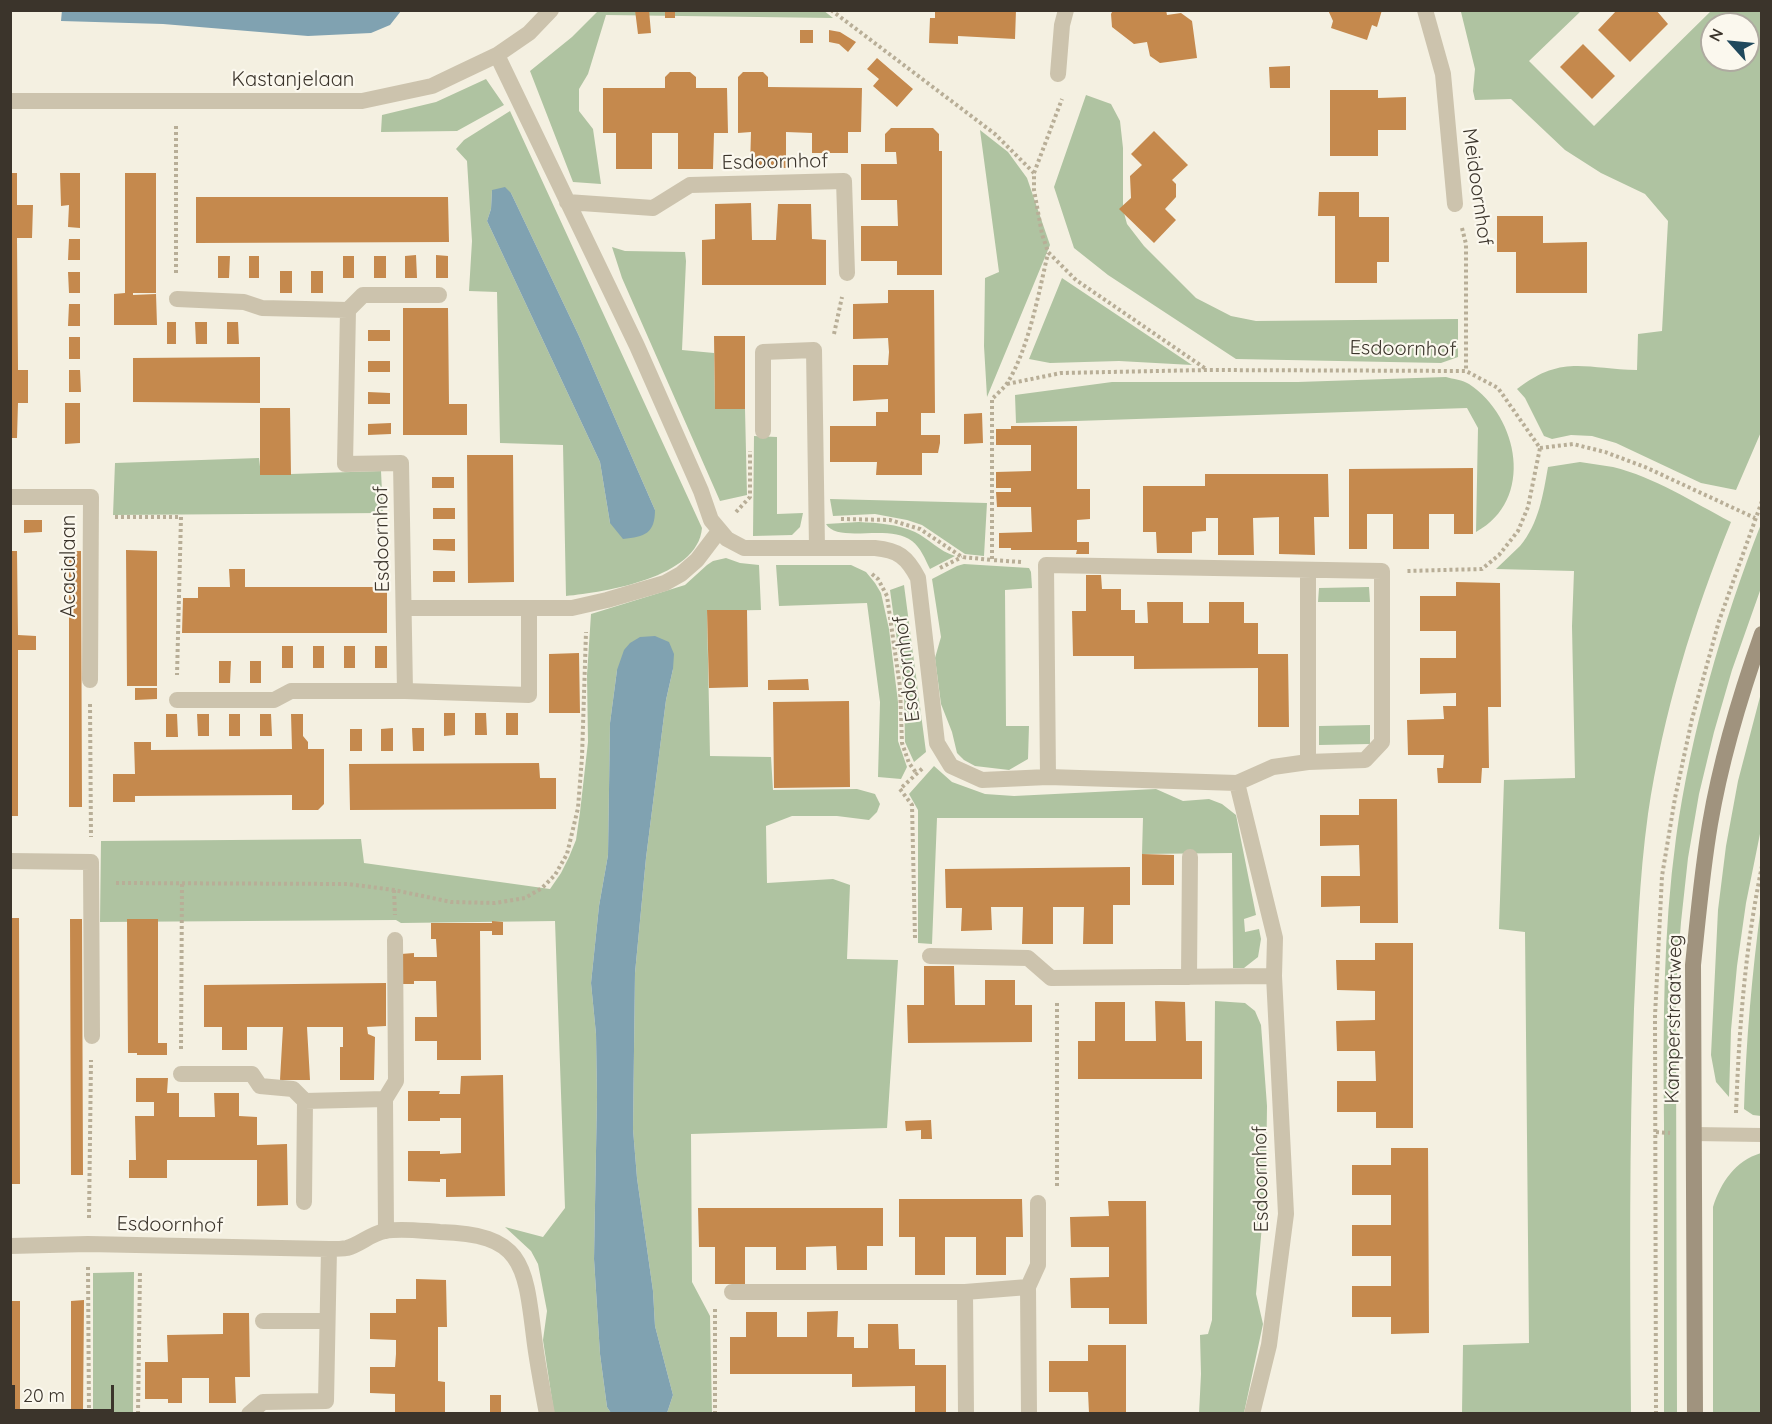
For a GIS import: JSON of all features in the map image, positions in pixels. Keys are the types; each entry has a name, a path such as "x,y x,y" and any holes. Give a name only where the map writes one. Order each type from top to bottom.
{"main road":[{"name":"Kamperstraatweg","path":"1695,1413 1693,965 1710,822 1743,686 1761,634"}],"street":[{"name":"Kastanjelaan","path":"10,101 362,101 432,86 497,55 529,33 551,10"},
{"path":"1058,74 1062,26 1066,10"},
{"name":"Meidoornhof","path":"1425,10 1443,74 1455,204"},
{"name":"Esdoornhof","path":"497,55 637,346 701,491 711,519 719,531 744,548 887,549 900,554 910,563 918,578 937,743 941,750"},
{"name":"Esdoornhof","path":"567,202 653,208 690,185 844,181 848,273"},
{"path":"177,299 244,302 262,308 348,310 363,295 440,295"},
{"name":"Esdoornhof","path":"348,310 345,464 401,463 405,691"},
{"path":"763,431 763,352 814,350 817,548"},
{"name":"Acacialaan","path":"10,497 91,496 90,680"},
{"name":"Esdoornhof","path":"404,608 529,609 572,608 589,604 664,583 681,574 697,560 719,531"},
{"path":"941,750 951,766 982,780 1048,777 1237,783 1273,767 1308,762 1365,760 1382,742 1382,571 1046,565 1048,777"},
{"path":"1308,571 1308,762"},
{"path":"177,700 274,700 291,692 405,691 529,695 529,609"},
{"name":"Esdoornhof","path":"1237,783 1275,938 1274,976 1286,1214 1269,1345 1252,1413"},
{"path":"1189,977 1190,857"},
{"path":"10,861 91,862 92,1036"},
{"path":"386,1230 385,1100 396,1081 395,940"},
{"path":"930,956 1028,958 1052,978 1274,976"},
{"path":"181,1074 252,1074 260,1086 293,1089 305,1101 304,1202"},
{"path":"305,1101 385,1100"},
{"path":"1029,1413 1028,1287 1038,1264 1038,1203"},
{"name":"Esdoornhof","path":"10,1246 141,1245 329,1250 348,1248 369,1235 386,1230 467,1233 487,1238 504,1247 517,1259 523,1272 547,1413"},
{"path":"249,1413 263,1402 326,1401 329,1250"},
{"path":"732,1292 965,1292 1028,1287"},
{"path":"965,1292 966,1413"},
{"path":"263,1321 327,1321"}],"lane":[{"path":"1692,1134 1761,1135"}],"path":[{"path":"831,10 995,134 1034,173"},
{"path":"1058,74 1062,100 1034,173 1034,190 1042,234 1048,252 1076,280 1207,370"},
{"path":"175,101 177,299"},
{"name":"Meidoornhof","path":"1455,204 1466,244 1466,371"},
{"path":"1046,565 992,560 992,399 1007,384 1035,310 1048,252"},
{"path":"814,350 831,342 848,273"},
{"name":"Esdoornhof","path":"1007,384 1061,373 1207,370 1466,371 1498,388 1540,448"},
{"path":"719,531 750,496 750,434 763,431"},
{"path":"1382,571 1482,569 1499,555 1518,531 1531,499 1540,448 1573,444 1605,452 1645,467 1755,518"},
{"path":"90,517 181,517 177,700"},
{"path":"849,548 857,562 878,579 887,596 900,687 902,743 909,763 917,774"},
{"path":"91,883 348,884 394,890 451,902 495,903 525,898 542,888 555,875 567,854 578,808 582,757 585,634 589,604"},
{"path":"90,680 91,862"},
{"path":"930,956 915,943 912,805 900,789 941,750"},
{"path":"1737,1135 1739,1031 1744,978 1761,866"},
{"path":"181,1074 182,883"},
{"path":"1038,1203 1057,1204 1057,999 1052,978"},
{"path":"138,1413 141,1245"},
{"path":"715,1413 715,1296 732,1292"}],"green space":[{"path":"823,10 833,18 606,15 588,74 579,89 579,111 593,129 601,184 573,182 530,71 572,37 598,11"},
{"path":"1453,11 1581,11 1529,61 1594,126 1700,22 1700,72 1760,72 1760,12 1710,12 1761,11 1761,432 1736,490 1701,483 1616,443 1592,436 1571,435 1552,439 1544,436 1525,398 1517,389 1547,371 1561,367 1588,366 1637,370 1638,334 1662,331 1668,221 1645,194 1601,173 1565,150 1511,99 1475,100 1473,91 1475,69 1461,12"},
{"path":"486,79 504,105 457,131 381,132 382,115 436,102"},
{"path":"1086,95 1111,104 1120,121 1123,148 1123,209 1127,224 1144,246 1196,298 1231,316 1256,321 1458,319 1458,357 1441,363 1236,359 1108,275 1074,248 1054,187"},
{"path":"510,111 702,528 697,545 685,559 647,579 603,591 566,596 563,445 500,443 497,292 469,291 472,241 467,161 456,149 464,140","holes":["492,190 511,193 579,336 655,510 610,523 600,462 487,221 491,209"]},
{"path":"980,130 1008,152 1027,178 1050,245 987,397 984,346 985,278 999,272"},
{"path":"612,247 625,251 685,252 682,350 714,353 715,408 745,409 747,495 720,501 622,278"},
{"path":"1062,278 1192,365 1119,361 1050,363 1029,359"},
{"path":"1446,377 1469,384 1486,399 1499,417 1509,437 1513,458 1513,480 1507,500 1495,518 1476,532 1478,428 1467,408 1016,423 1015,395 1112,382 1298,382"},
{"path":"754,436 777,437 777,514 803,513 800,527 792,535 753,536"},
{"path":"259,458 261,475 381,471 383,513 113,515 115,463"},
{"path":"1580,462 1628,471 1673,491 1731,522 1704,593 1681,665 1654,777 1645,838 1632,1060 1631,1413 1462,1413 1463,1345 1529,1343 1525,932 1499,929 1504,780 1575,778 1572,626 1574,571 1496,569 1520,546 1532,528 1548,467"},
{"path":"830,499 987,503 984,556 965,554 922,525 907,520 875,514 833,516"},
{"path":"859,522 887,524 908,529 955,556 930,569 918,547 902,536 878,533 841,533 832,530 826,524"},
{"path":"1761,524 1761,588 1732,670 1699,794 1688,858 1681,922 1676,986 1677,1413 1664,1413 1664,1016 1668,909 1682,798 1699,718 1733,600"},
{"path":"726,558 740,563 759,565 761,610 707,611 710,756 771,757 773,790 857,789 875,794 880,804 877,812 869,820 837,816 792,816 766,826 767,883 833,879 850,885 847,959 898,960 887,1128 691,1134 692,1282 710,1316 712,1413 667,1413 673,1395 655,1326 653,1291 637,1178 633,1129 635,973 646,858 666,700 673,669 617,670 610,723 608,855 599,906 591,983 596,1034 597,1097 594,1259 600,1354 607,1407 611,1413 554,1413 543,1340 547,1311 538,1264 531,1251 505,1227 543,1237 565,1208 555,921 100,922 101,841 361,839 364,863 550,889 561,873 576,840 588,742 587,675 591,614 685,585 713,561"},
{"path":"964,564 1029,568 1031,572 1032,588 1005,590 1006,726 1029,726 1028,759 1009,770 975,766 964,760 957,753 941,704 935,658 941,637 932,579"},
{"path":"776,565 851,565 866,572 881,593 889,629 898,702 898,741 907,767 901,779 878,777 880,702 867,603 779,606"},
{"path":"904,585 926,752 914,762 905,742 904,691 890,590"},
{"path":"1369,587 1370,602 1318,602 1319,588"},
{"path":"1761,693 1761,829 1746,903 1737,966 1731,1030 1729,1097 1716,1082 1711,1055 1718,910 1726,846 1738,781"},
{"path":"1370,725 1370,744 1319,745 1319,726"},
{"path":"934,766 952,782 985,794 1014,796 1156,789 1183,801 1209,799 1222,804 1236,815 1256,915 1244,919 1245,932 1259,929 1261,939 1258,957 1244,968 1233,968 1232,853 1142,854 1143,818 937,818 932,944 918,943 918,810 909,794"},
{"path":"1761,906 1762,1116 1753,1115 1744,1109 1750,1008"},
{"path":"1215,1001 1245,1003 1255,1011 1261,1025 1267,1106 1266,1179 1256,1294 1263,1324 1244,1413 1199,1414 1200,1335 1208,1334 1212,1320"},
{"path":"1761,1153 1761,1413 1713,1413 1713,1207 1720,1189 1736,1167"},
{"path":"134,1272 133,1413 93,1413 93,1273"}],"water":[{"path":"62,10 401,11 390,25 371,33 308,36 163,24 61,21"},
{"path":"505,187 511,193 579,336 655,510 651,529 643,535 623,539 610,523 600,462 487,221 491,209 492,190"},
{"path":"655,636 669,642 674,654 646,858 635,973 633,1129 637,1178 653,1291 655,1326 673,1395 667,1413 611,1413 607,1407 600,1354 594,1259 597,1097 596,1034 591,983 599,906 608,855 610,723 617,670 624,650 630,643 640,637"}],"building":[{"path":"635,10 649,10 651,33 638,34"},
{"path":"665,10 675,10 675,18 665,18"},
{"path":"935,10 1016,10 1015,39 958,36 958,44 929,43 930,18 935,18"},
{"path":"1113,10 1166,10 1167,15 1181,13 1192,21 1197,58 1160,63 1150,56 1147,42 1134,44 1112,27"},
{"path":"1328,10 1382,10 1377,27 1372,25 1367,40 1331,28 1333,21"},
{"path":"1617,10 1656,10 1668,24 1630,62 1598,30"},
{"path":"800,30 813,30 813,43 800,43"},
{"path":"829,30 840,32 856,42 848,52 839,44 829,42"},
{"path":"1583,44 1615,76 1592,99 1560,67"},
{"path":"877,58 913,89 897,107 873,86 879,79 867,69"},
{"path":"1290,66 1290,88 1270,88 1269,67"},
{"path":"670,72 690,72 696,77 696,88 727,88 728,133 714,133 713,169 678,169 678,133 652,133 652,169 616,169 616,133 603,133 603,88 665,88 665,77"},
{"path":"743,72 763,72 768,77 768,87 862,88 861,132 848,132 848,153 812,153 812,133 786,132 786,168 750,168 751,132 738,133 738,77"},
{"path":"1330,90 1378,90 1378,98 1406,97 1406,130 1378,130 1378,156 1330,156"},
{"path":"891,128 933,128 939,134 939,151 942,151 942,275 897,275 897,261 861,261 861,226 898,226 897,200 861,200 861,164 897,164 896,152 885,152 885,134"},
{"path":"1154,131 1188,165 1172,180 1176,184 1176,197 1165,209 1176,220 1154,243 1119,209 1131,198 1130,176 1142,165 1131,154"},
{"path":"10,173 17,173 17,205 33,205 32,238 17,238 18,370 28,370 28,403 18,403 17,438 10,438"},
{"path":"60,173 80,173 80,228 68,227 69,205 61,206"},
{"path":"125,173 156,173 156,293 133,293 133,295 156,294 157,325 114,325 114,294 125,293"},
{"path":"1319,192 1359,192 1359,217 1389,217 1389,262 1377,262 1377,283 1335,283 1335,216 1318,216"},
{"path":"196,197 448,197 449,242 196,243"},
{"path":"751,203 752,240 776,240 778,204 811,204 812,239 826,240 826,285 702,285 702,240 715,239 715,204"},
{"path":"1497,216 1543,216 1543,243 1587,242 1587,293 1516,293 1516,252 1497,252"},
{"path":"69,239 80,239 80,260 68,260"},
{"path":"416,255 417,278 405,278 405,256"},
{"path":"436,255 448,256 448,278 436,278"},
{"path":"218,256 230,256 229,278 218,278"},
{"path":"249,256 259,256 259,278 249,278"},
{"path":"343,256 354,256 354,278 343,278"},
{"path":"374,256 386,256 386,278 374,278"},
{"path":"280,271 292,271 292,293 280,293"},
{"path":"311,271 323,271 323,293 311,293"},
{"path":"68,272 80,272 80,293 69,293"},
{"path":"888,290 934,290 935,413 921,413 921,435 940,435 940,443 938,453 922,453 922,475 876,475 877,462 830,462 830,426 876,426 876,412 888,412 888,399 853,401 853,365 888,365 889,352 888,338 853,339 853,304 888,303"},
{"path":"69,304 80,304 80,326 68,326"},
{"path":"403,308 448,308 449,404 467,404 467,435 403,435"},
{"path":"167,322 176,322 176,344 167,344"},
{"path":"195,322 207,322 207,344 196,344"},
{"path":"227,322 238,322 239,344 227,344"},
{"path":"368,330 390,330 390,341 368,341"},
{"path":"714,336 745,336 745,409 715,409"},
{"path":"69,337 80,337 80,359 69,359"},
{"path":"260,357 260,403 133,402 133,358"},
{"path":"368,361 390,361 390,372 368,372"},
{"path":"69,370 80,370 81,392 69,392"},
{"path":"368,392 390,393 390,404 368,404"},
{"path":"65,403 80,403 80,443 65,444"},
{"path":"260,408 290,408 291,475 260,475"},
{"path":"982,413 983,443 964,444 964,414"},
{"path":"391,423 391,434 368,435 368,424"},
{"path":"1011,426 1077,426 1077,489 1090,489 1090,519 1077,520 1077,542 1089,542 1089,554 1076,554 1077,550 999,548 999,533 1032,532 1031,507 997,507 996,492 1011,492 1011,488 996,488 996,472 1031,471 1031,445 996,445 996,429 1011,429"},
{"path":"467,455 513,455 514,582 468,583"},
{"path":"1473,468 1473,534 1454,534 1454,514 1429,514 1429,549 1393,549 1393,514 1367,514 1367,549 1349,549 1349,469"},
{"path":"1205,474 1328,474 1329,517 1314,517 1315,555 1279,554 1279,517 1253,518 1254,555 1218,555 1218,518 1206,518 1206,531 1192,532 1192,553 1157,553 1156,532 1143,532 1143,486 1205,486"},
{"path":"432,477 454,477 454,488 432,488"},
{"path":"433,508 455,508 455,519 433,519"},
{"path":"24,520 42,520 42,532 24,533"},
{"path":"433,539 455,539 455,551 433,550"},
{"path":"126,550 157,551 157,686 127,686"},
{"path":"10,551 17,551 18,635 36,636 36,650 18,650 18,816 10,816"},
{"path":"69,551 81,551 82,807 69,807"},
{"path":"229,569 245,569 245,587 387,587 387,633 182,633 183,598 198,598 198,587 230,587"},
{"path":"433,571 455,571 455,582 433,582"},
{"path":"1086,575 1101,575 1102,589 1121,589 1121,610 1135,610 1135,623 1148,623 1147,602 1183,602 1183,623 1209,623 1209,602 1244,602 1244,623 1258,623 1258,654 1288,654 1289,727 1258,727 1258,668 1134,669 1134,656 1073,656 1072,611 1086,611"},
{"path":"1456,582 1500,583 1501,707 1488,707 1489,768 1482,768 1481,783 1438,783 1437,768 1443,768 1444,755 1408,755 1407,720 1444,719 1443,706 1456,706 1456,693 1420,694 1420,658 1456,658 1456,631 1420,631 1420,596 1456,596"},
{"path":"707,610 747,610 748,687 709,688"},
{"path":"282,646 293,646 293,668 282,668"},
{"path":"313,646 324,646 324,668 313,668"},
{"path":"344,646 355,646 355,668 344,668"},
{"path":"375,646 387,646 387,668 375,668"},
{"path":"579,653 580,713 549,713 549,654"},
{"path":"219,661 231,661 230,683 219,683"},
{"path":"250,661 261,661 261,683 250,683"},
{"path":"808,679 809,690 768,690 768,680"},
{"path":"135,688 157,688 157,699 135,700"},
{"path":"849,701 850,787 774,788 773,702"},
{"path":"444,713 455,713 455,735 444,736"},
{"path":"475,713 486,713 487,735 475,735"},
{"path":"506,713 518,713 518,735 506,735"},
{"path":"166,714 177,714 178,737 166,737"},
{"path":"197,714 209,714 209,736 198,736"},
{"path":"229,714 240,714 240,736 229,736"},
{"path":"260,714 271,714 272,736 260,736"},
{"path":"291,714 303,714 303,736 308,742 308,749 324,749 324,804 318,810 292,810 292,795 135,796 135,802 113,802 113,774 135,774 134,742 151,742 151,750 292,749"},
{"path":"393,728 393,751 381,751 381,729"},
{"path":"412,728 424,728 424,751 413,751"},
{"path":"350,729 362,729 362,751 350,751"},
{"path":"539,763 540,778 556,778 556,809 350,810 349,764"},
{"path":"1359,799 1397,799 1398,923 1360,923 1360,906 1321,907 1321,876 1360,876 1359,845 1320,846 1320,815 1359,815"},
{"path":"1142,854 1174,855 1174,885 1142,885"},
{"path":"1130,867 1130,905 1113,905 1113,944 1083,944 1084,907 1053,907 1053,944 1022,944 1023,907 991,907 992,930 961,931 962,908 946,908 945,869"},
{"path":"10,918 19,918 20,1184 10,1184"},
{"path":"70,919 82,919 83,1175 71,1175"},
{"path":"127,919 158,919 158,1043 167,1043 167,1055 128,1053"},
{"path":"492,921 503,922 503,935 492,935 492,931 480,931 481,1060 437,1060 437,1041 415,1041 415,1017 437,1017 436,981 414,981 414,984 401,984 401,954 414,953 414,957 437,957 436,939 431,939 431,923 492,923"},
{"path":"1375,943 1413,943 1413,1128 1376,1128 1376,1112 1337,1112 1337,1081 1376,1081 1375,1051 1337,1051 1336,1021 1375,1020 1375,991 1337,990 1336,960 1375,960"},
{"path":"924,966 954,966 955,1005 985,1005 985,980 1015,980 1015,1005 1032,1005 1032,1042 908,1043 907,1005 924,1005"},
{"path":"386,983 386,1026 367,1027 368,1034 375,1037 374,1080 340,1080 340,1047 343,1047 343,1027 307,1027 310,1080 280,1080 283,1027 247,1027 247,1050 222,1050 222,1027 204,1027 204,985"},
{"path":"1155,1001 1185,1002 1186,1041 1202,1041 1202,1079 1078,1079 1078,1041 1095,1041 1095,1002 1125,1002 1125,1041 1156,1041"},
{"path":"503,1075 505,1196 446,1197 446,1179 440,1179 440,1182 408,1181 408,1151 461,1153 461,1118 440,1118 440,1121 408,1121 408,1091 440,1091 439,1094 460,1094 461,1076"},
{"path":"136,1078 168,1078 167,1093 179,1093 179,1117 215,1117 214,1093 239,1093 239,1116 257,1117 257,1145 287,1144 288,1205 257,1206 257,1160 167,1160 167,1178 129,1178 129,1160 136,1160 135,1116 154,1116 154,1102 136,1102"},
{"path":"931,1120 932,1139 921,1139 921,1130 906,1131 905,1121"},
{"path":"1391,1148 1428,1148 1429,1333 1391,1334 1391,1317 1352,1317 1352,1286 1391,1286 1391,1256 1352,1256 1352,1225 1391,1225 1391,1195 1352,1195 1352,1165 1391,1165"},
{"path":"899,1199 1022,1199 1023,1237 1006,1237 1006,1275 976,1275 976,1237 945,1237 945,1275 915,1275 915,1237 899,1237"},
{"path":"1108,1201 1146,1201 1147,1324 1109,1324 1109,1308 1071,1308 1070,1278 1109,1277 1109,1247 1071,1247 1070,1217 1109,1216"},
{"path":"698,1208 883,1208 883,1246 867,1246 867,1270 837,1270 836,1246 806,1247 806,1270 776,1270 776,1247 745,1247 745,1284 715,1284 715,1247 699,1247"},
{"path":"416,1279 446,1280 447,1327 438,1327 438,1381 445,1382 445,1413 395,1413 395,1394 370,1393 370,1367 395,1367 396,1340 370,1339 370,1313 396,1313 396,1299 416,1299"},
{"path":"84,1300 83,1413 71,1413 71,1301"},
{"path":"10,1301 20,1301 20,1413 10,1413"},
{"path":"838,1311 837,1337 854,1337 854,1348 868,1348 868,1324 898,1324 899,1349 915,1349 915,1365 946,1365 946,1413 915,1413 915,1386 852,1387 852,1374 730,1374 730,1337 746,1337 746,1312 777,1312 777,1337 807,1337 807,1312"},
{"path":"223,1313 249,1313 250,1377 235,1377 236,1403 209,1403 209,1378 182,1378 182,1403 168,1403 168,1399 145,1399 145,1362 168,1362 167,1335 223,1334"},
{"path":"1088,1345 1126,1345 1126,1413 1089,1413 1088,1392 1049,1392 1049,1361 1088,1361"},
{"path":"490,1395 501,1395 501,1413 490,1413"}]}
